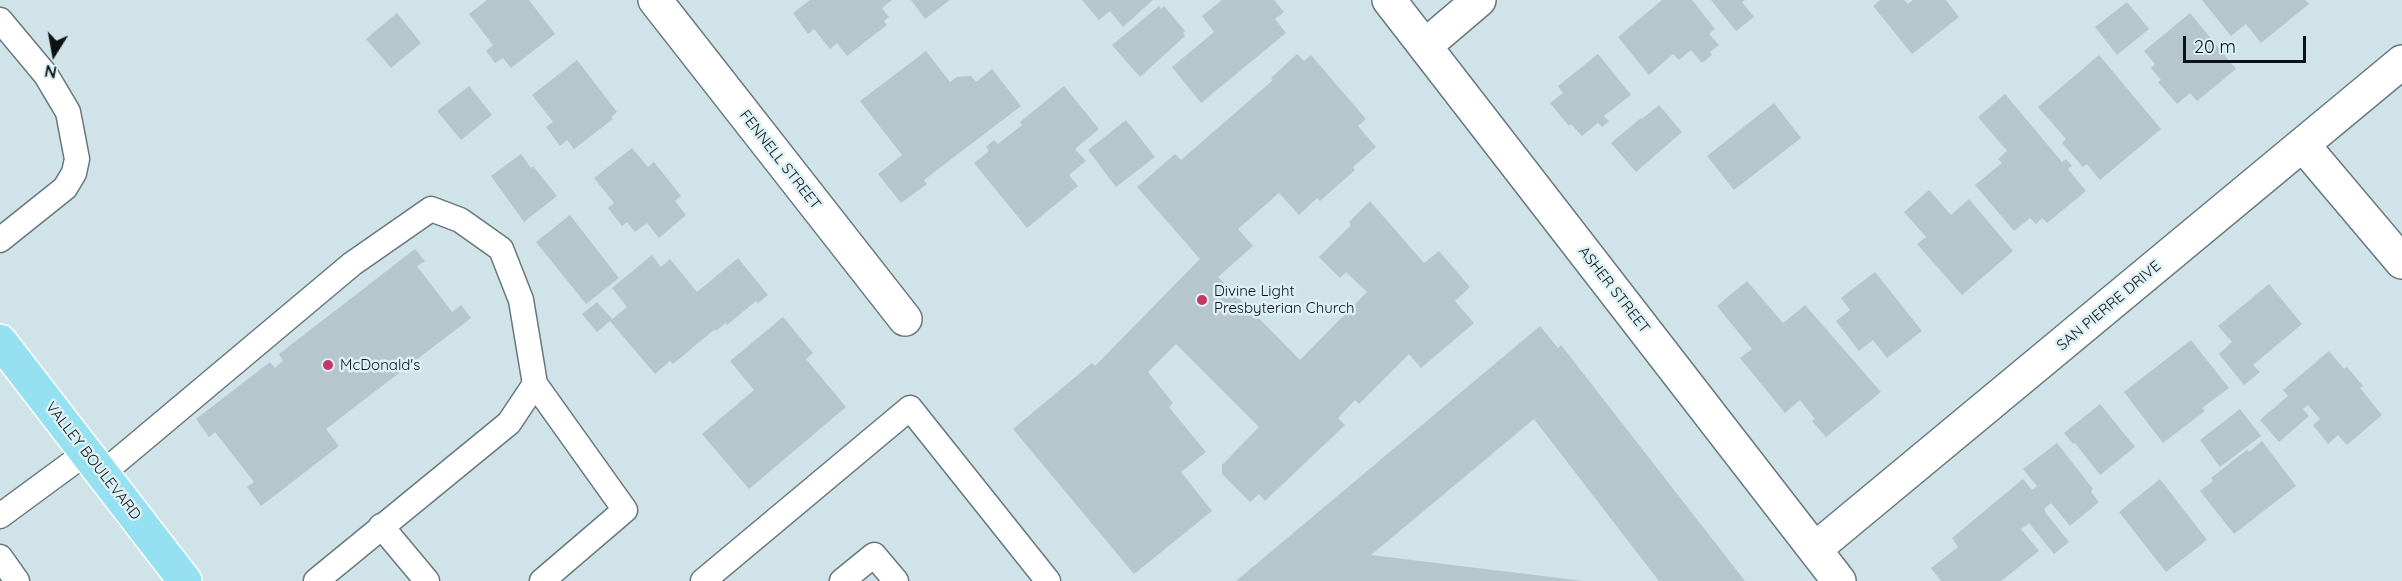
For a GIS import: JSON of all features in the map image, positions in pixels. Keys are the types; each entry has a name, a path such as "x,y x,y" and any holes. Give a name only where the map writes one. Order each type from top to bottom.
{"main road":[{"name":"VALLEY BOULEVARD","path":"0,341 185,581"}],"street":[{"name":"FENNELL STREET","path":"655,0 905,320"},
{"name":"ASHER STREET","path":"1389,0 1839,581"},
{"path":"1425,46 1479,0"},
{"name":"SAN PIERRE DRIVE","path":"1815,549 2402,62"},
{"path":"2303,145 2402,262"}],"lane":[{"path":"0,20 46,75 68,112 77,159 74,173 65,188 0,240"},
{"path":"0,516 95,463 352,264 430,209 460,220 501,249 521,300 535,384 625,510 542,581"},
{"path":"316,581 509,423 535,384"},
{"path":"703,581 910,408 1048,581"},
{"path":"381,526 427,581"},
{"path":"842,581 874,555 896,581"},
{"path":"0,557 17,581"}],"building":[{"path":"487,0 529,0 555,34 511,68 503,58 495,63 486,51 493,45 469,14"},
{"path":"810,0 892,0 882,8 889,17 884,21 887,25 847,56 837,43 830,49 814,29 808,34 793,13"},
{"path":"911,0 950,0 925,19"},
{"path":"1082,0 1153,0 1123,27 1110,11 1099,20"},
{"path":"1222,0 1274,0 1284,12 1275,19 1286,33 1201,103 1172,67 1214,32 1202,16"},
{"path":"1662,0 1692,0 1715,29 1709,34 1719,45 1702,63 1691,50 1679,60 1673,54 1649,75 1618,37"},
{"path":"1711,0 1745,0 1742,2 1754,17 1736,31"},
{"path":"1880,0 1904,0 1908,4 1913,0 1946,0 1959,17 1912,54 1873,6"},
{"path":"2202,0 2305,0 2309,4 2261,43 2246,24 2231,36"},
{"path":"2127,2 2149,29 2117,55 2095,27"},
{"path":"1159,6 1161,9 1164,6 1185,31 1183,33 1185,36 1140,77 1112,45"},
{"path":"397,13 421,43 391,68 366,39"},
{"path":"2190,13 2236,69 2197,101 2190,93 2177,104 2158,82 2161,80 2151,68 2155,64 2144,51"},
{"path":"926,51 950,82 957,77 971,76 976,82 992,69 1021,106 924,180 927,184 901,203 878,174 902,155 860,101"},
{"path":"1297,54 1304,61 1311,55 1366,119 1358,126 1376,147 1353,167 1355,170 1320,201 1317,198 1299,215 1279,193 1238,229 1253,246 1218,277 1300,360 1367,292 1346,272 1340,278 1319,257 1351,225 1349,222 1370,201 1424,263 1439,251 1470,287 1455,301 1474,323 1421,368 1409,354 1359,404 1355,400 1338,418 1345,425 1265,501 1259,494 1250,502 1222,474 1222,465 1259,427 1176,344 1148,372 1173,403 1169,407 1206,452 1181,472 1212,511 1134,574 1013,429 1092,363 1095,366 1200,259 1137,187 1175,154 1181,160 1273,80 1271,78"},
{"path":"1598,54 1631,95 1604,116 1609,121 1602,127 1598,123 1582,136 1571,124 1569,126 1550,103 1563,93 1558,86"},
{"path":"2099,55 2161,129 2100,180 2087,164 2083,167 2062,143 2066,139 2038,107"},
{"path":"577,60 617,112 611,117 613,119 574,149 567,140 560,146 546,127 553,122 532,95"},
{"path":"469,86 492,115 461,140 437,111"},
{"path":"1064,86 1099,129 1075,149 1086,161 1069,175 1078,186 1027,228 974,163 989,151 986,147 994,140 998,144 1022,125 1020,122"},
{"path":"2005,94 2062,162 2066,159 2072,166 2068,169 2086,191 2047,223 2042,218 2036,224 2030,218 2014,231 1975,185 2002,163 1998,159 2007,151 1978,117"},
{"path":"1774,103 1801,138 1734,190 1707,156"},
{"path":"1659,105 1682,132 1636,172 1611,143"},
{"path":"1126,120 1155,157 1116,187 1088,150"},
{"path":"632,148 648,167 654,162 681,196 675,201 686,215 659,238 647,223 635,232 627,222 622,226 608,208 614,203 594,178"},
{"path":"521,154 557,196 524,222 491,176"},
{"path":"1929,190 1951,215 1969,199 2013,251 1962,295 1917,244 1926,237 1904,212"},
{"path":"570,215 619,278 586,304 536,242"},
{"path":"415,249 425,261 417,266 452,312 461,305 471,318 326,429 339,446 261,506 247,487 254,482 215,432 209,437 196,419 270,362 275,368 283,361 279,354"},
{"path":"652,255 661,267 670,259 697,292 738,258 768,295 758,303 756,301 727,325 726,323 716,331 715,329 673,364 670,361 655,374 610,321 627,307 612,288"},
{"path":"1875,272 1922,331 1887,358 1873,340 1859,351 1836,321 1850,310 1841,298"},
{"path":"1747,281 1783,323 1805,305 1881,392 1826,437 1812,421 1815,419 1800,400 1785,413 1740,358 1752,349 1717,306"},
{"path":"2269,284 2302,324 2253,365 2260,372 2244,385 2219,354 2232,342 2218,326"},
{"path":"597,302 612,319 597,332 582,314"},
{"path":"783,317 813,353 806,359 846,407 749,489 702,434 754,390 730,361"},
{"path":"1540,326 1558,348 1561,345 1745,581 1659,581 1534,419 1371,555 1583,581 1236,581"},
{"path":"2191,340 2229,388 2202,408 2205,411 2163,443 2124,392"},
{"path":"2329,351 2363,386 2360,388 2382,415 2347,445 2338,435 2328,444 2313,425 2320,419 2308,405 2303,409 2309,416 2279,442 2260,420 2288,396 2283,390"},
{"path":"2100,404 2135,447 2100,475 2075,443 2073,444 2064,433"},
{"path":"2240,409 2261,436 2220,467 2200,440"},
{"path":"2262,441 2296,486 2234,534 2200,491 2213,481 2211,478"},
{"path":"2057,443 2093,489 2091,492 2099,502 2070,526 2051,503 2045,508 2045,512 2069,542 2054,554 2029,523 2021,529 2039,551 2001,581 1941,581 1931,568 1958,547 1952,538 2023,479 2032,490 2037,486 2023,469"},
{"path":"2160,479 2207,540 2166,572 2119,512"}],"place":[{"name":"Divine Light Presbyterian Church","path":"1202,300"},
{"name":"McDonald's","path":"328,365"}]}
